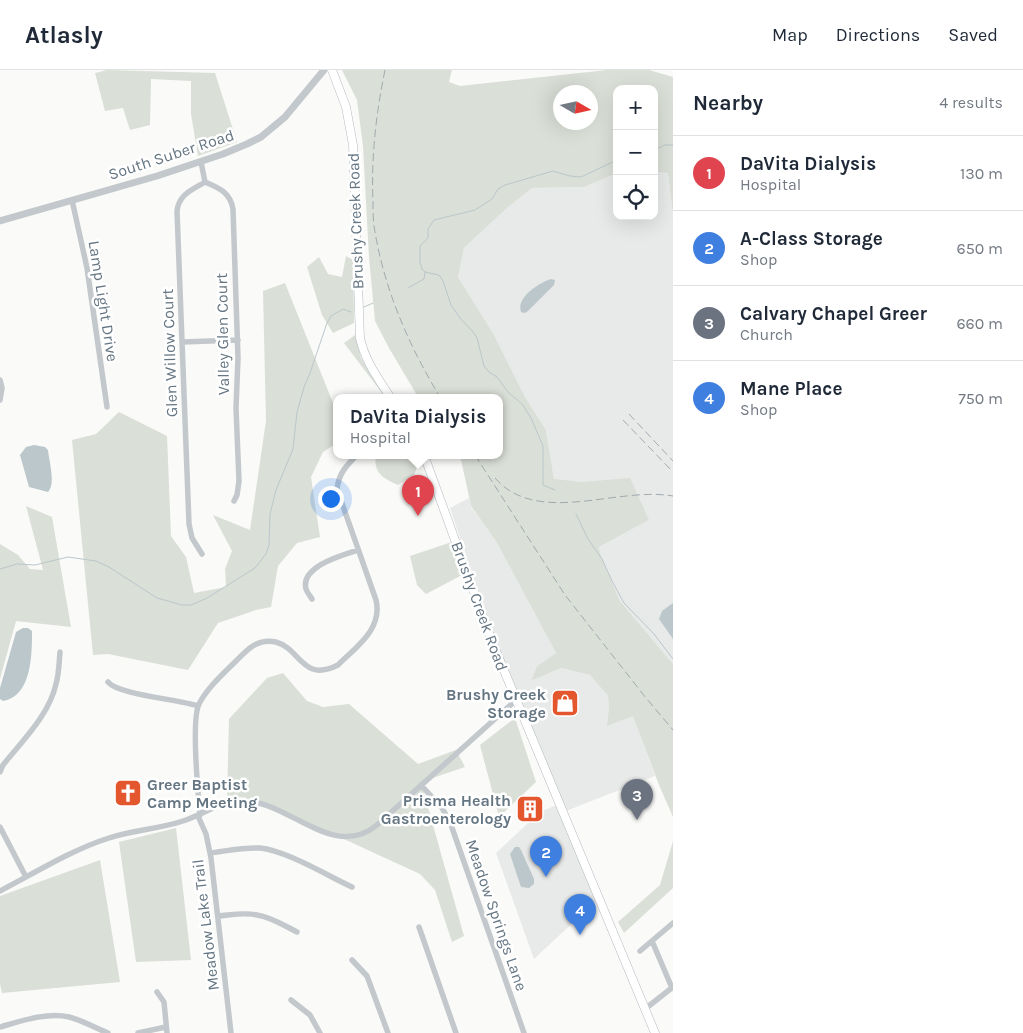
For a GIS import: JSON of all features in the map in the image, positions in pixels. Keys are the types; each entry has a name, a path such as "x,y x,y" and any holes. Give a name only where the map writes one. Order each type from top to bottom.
{"main road":[{"name":"Brushy Creek Road","path":"332,70 346,106 352,145 360,338 365,356 388,394"},
{"name":"Brushy Creek Road","path":"425,459 490,636 655,1033"}],"street":[{"name":"South Suber Road","path":"0,222 201,162 247,144 274,127 291,110 324,70"},
{"path":"201,162 205,182"},
{"name":"Valley Glen Court","path":"205,182 223,190 229,196 232,204 238,340 236,408 239,481 234,501"},
{"name":"Glen Willow Court","path":"202,554 192,538 189,524 178,206 184,195 205,182"},
{"name":"Lamp Light Drive","path":"72,200 87,268 107,408"},
{"path":"182,342 238,340"},
{"path":"0,380 2,388 0,400"},
{"path":"108,682 118,689 198,706 212,687 239,658 253,645 261,641 278,643 310,668 324,670 338,665 368,635 374,626 378,609 337,489 338,479 342,471 353,459"},
{"path":"312,599 306,589 306,581 309,574 318,565 358,550"},
{"path":"0,772 3,765 43,715 57,683 60,652"},
{"path":"0,891 97,842 128,832 176,823 228,803 247,801 274,808 330,835 354,837 364,834 516,700"},
{"name":"Meadow Lake Trail","path":"198,706 195,718 199,815 210,853 231,1033"},
{"name":"Meadow Springs Lane","path":"421,785 442,808 450,822 524,1033"},
{"path":"0,827 26,878"},
{"path":"210,853 248,848 267,849 286,855 352,887"},
{"path":"218,916 256,914 297,932"},
{"path":"640,951 673,923"},
{"path":"419,927 456,1033"},
{"path":"645,1008 673,987 652,941"},
{"path":"352,960 367,976 388,1033"},
{"path":"138,1033 167,1030 164,1002 157,992"},
{"path":"291,1000 310,1015 320,1033"},
{"path":"0,1027 57,1015 80,1021 108,1033"}],"shaded area":[{"path":"107,70 215,73 237,142 198,156 191,114 191,81 151,79 150,125 130,130 123,108 105,111 95,73"},
{"path":"342,70 452,70 449,82 460,86 607,70 649,70 673,77 673,215 668,173 658,172 658,85 613,85 613,175 584,187 532,188 507,208 464,248 458,277 493,333 525,397 546,430 554,479 582,482 630,478 649,520 599,547 602,559 620,601 673,664 673,817 633,716 607,726 608,696 590,675 561,668 531,681 537,666 556,653 497,543 471,506 461,459 503,459 503,394 416,394 375,321 369,257 363,146 357,100"},
{"path":"658,172 668,173 673,215 673,664 620,601 602,559 599,547 649,520 582,482 554,480 546,430 525,397 493,333 458,277 464,248 507,208 532,188 584,187 613,175 613,220 658,220"},
{"path":"346,256 353,260 354,323 333,333 322,315 307,267 319,257 328,274 342,277"},
{"path":"551,279 555,280 554,285 528,311 525,313 521,312 520,306 525,296 535,287"},
{"path":"285,283 333,403 333,446 323,452 311,477 320,537 297,543 278,566 271,607 218,623 188,670 108,654 93,655 72,440 96,434 119,412 167,436 171,536 186,557 194,593 226,587 225,569 232,551 213,515 250,530 266,421 263,291"},
{"path":"355,335 361,358 383,394 383,394 344,343"},
{"path":"34,445 45,447 48,450 52,484 48,492 29,487 20,455 26,447"},
{"path":"375,459 415,459 418,464 414,475 398,485 380,474"},
{"path":"469,498 471,507 497,543 556,653 537,666 531,681 561,668 590,675 608,696 609,709 633,715 655,776 566,811 487,619 450,508"},
{"path":"26,506 52,517 71,627 16,621 0,679 0,544 18,555 30,569 43,570"},
{"path":"452,542 462,575 426,594 417,585 410,556"},
{"path":"673,603 673,639 659,619 662,611"},
{"path":"23,628 28,628 32,631 32,651 28,673 20,691 13,698 3,701 0,699 0,688 16,632"},
{"path":"283,673 307,701 323,707 349,704 418,764 456,750 465,767 421,782 464,936 452,942 435,890 420,874 270,805 227,798 229,719 267,678"},
{"path":"515,718 536,782 499,817 480,745"},
{"path":"557,805 597,900 534,959 496,853 540,812"},
{"path":"176,828 191,960 136,962 119,842"},
{"path":"673,841 673,888 624,933 618,922 660,885"},
{"path":"515,847 519,847 521,850 534,879 534,884 529,888 521,887 510,854"},
{"path":"100,860 120,982 2,993 0,984 0,896"}],"waterway":[{"path":"658,148 665,145 673,145"},
{"path":"555,490 543,485 543,446 531,418 523,405 484,366 477,338 451,305 443,281 439,275 425,272 422,269 420,246 428,238 428,229 434,220 475,210 492,199 498,189 505,185 553,171 581,177 613,162"},
{"path":"408,288 424,279 425,272"},
{"path":"364,307 373,303"},
{"path":"0,569 17,564 35,565 68,557 96,561 109,567 157,598 182,605 191,605 207,598 255,568 266,554 269,545 270,514 276,490 293,449 297,412 327,323 331,316 343,309 351,312"},
{"path":"576,514 588,539 602,559 624,603 654,634 673,659"}],"railway":[{"path":"385,70 379,103 374,152 374,229 385,276 400,318 418,358 438,394"},
{"path":"629,414 673,461"},
{"path":"623,420 673,472"},
{"path":"478,459 565,595 673,730"},
{"path":"495,478 513,492 533,500 555,503 651,494 673,496"}],"place":[{"name":"DaVita Dialysis","path":"418,516"},
{"name":"Brushy Creek Storage","path":"565,703"},
{"name":"Greer Baptist Camp Meeting","path":"128,793"},
{"name":"Prisma Health Gastroenterology","path":"530,809"},
{"name":"Calvary Chapel Greer","path":"637,820"},
{"name":"A-Class Storage","path":"546,877"},
{"name":"Mane Place","path":"580,935"}]}
